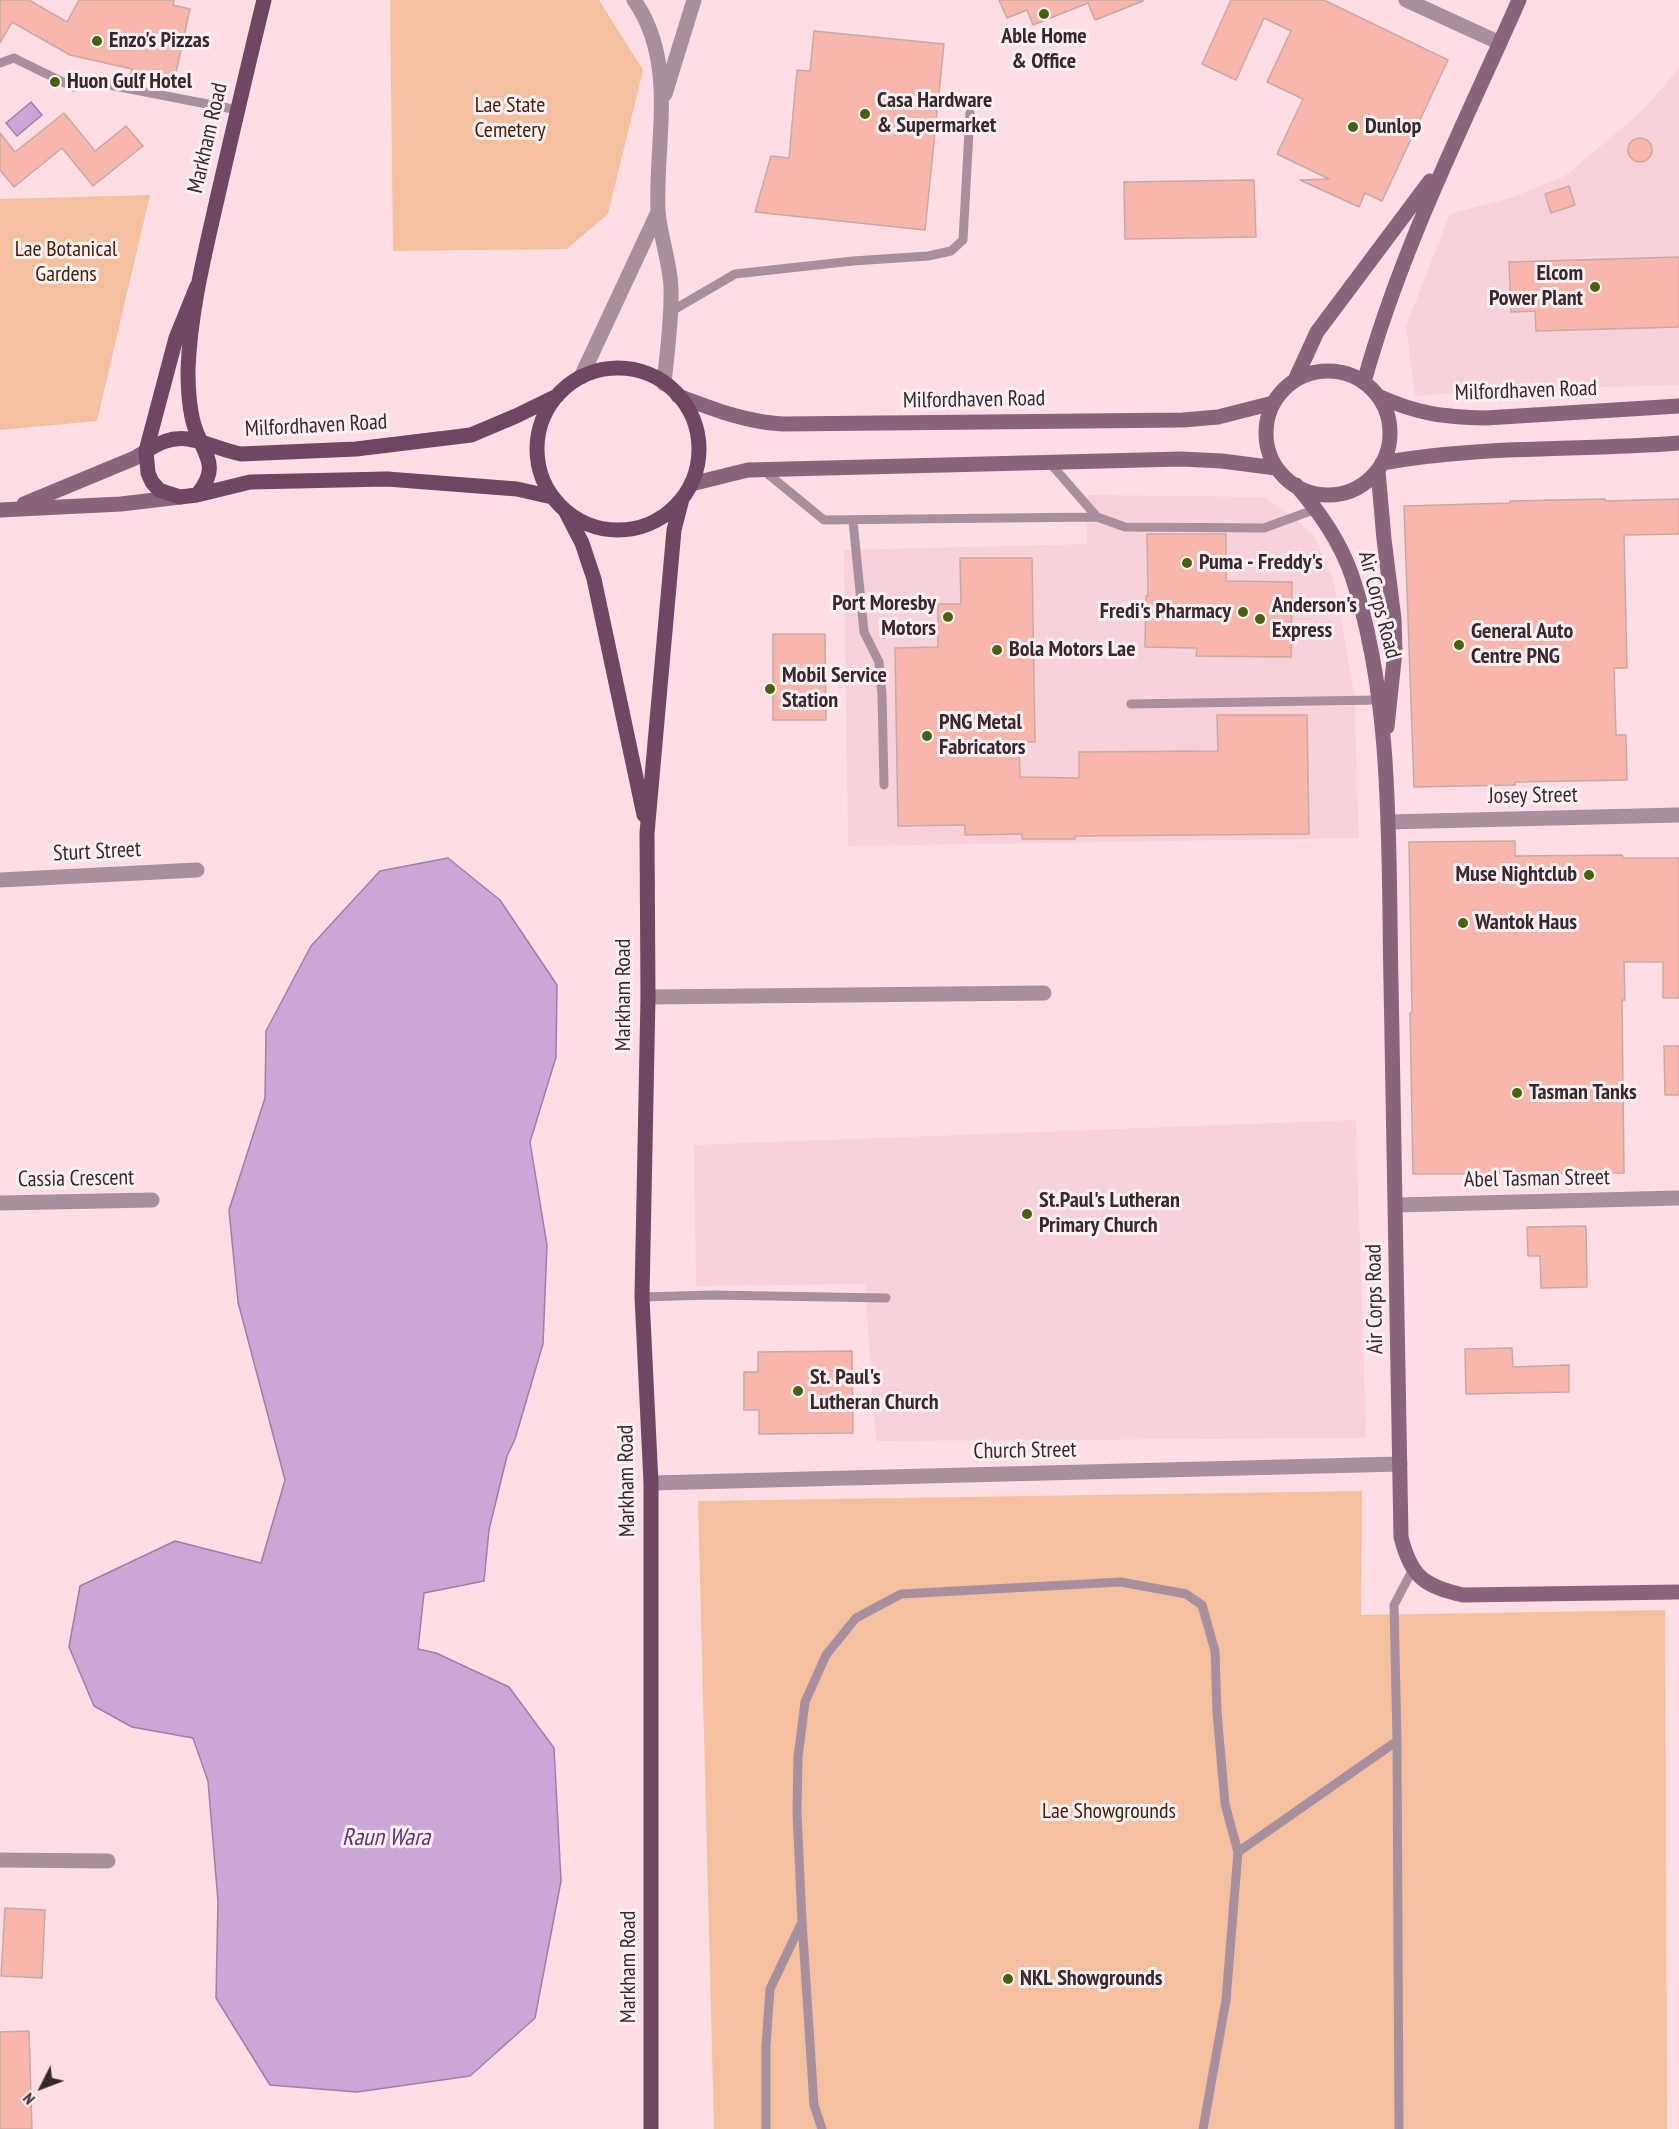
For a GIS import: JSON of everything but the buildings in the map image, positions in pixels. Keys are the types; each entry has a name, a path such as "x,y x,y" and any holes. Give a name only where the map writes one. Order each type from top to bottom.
{"main road":[{"name":"Markham Road","path":"197,495 208,483 209,460 192,417 188,371 197,286 264,0"},
{"path":"1364,382 1398,276 1449,154 1519,0"},
{"path":"1295,380 1317,332 1413,207 1449,154"},
{"name":"Markham Road","path":"180,497 159,490 152,482 148,473 146,452 176,338 197,286"},
{"path":"625,368 650,375 678,396 688,409 697,434 698,459 691,484 682,500 663,517 640,528 614,531 589,525 567,512 552,497 540,473 536,447 541,420 555,397 575,380 581,378 599,370 625,368"},
{"path":"1318,371 1342,372 1364,382 1378,396 1388,414 1391,434 1388,453 1380,467 1364,484 1346,493 1327,495 1307,492 1290,482 1276,468 1269,452 1266,436 1267,419 1273,403 1295,380 1318,371"},
{"name":"Milfordhaven Road","path":"678,396 727,415 763,423 783,424 1183,420 1218,417 1273,403"},
{"name":"Milfordhaven Road","path":"1378,396 1406,409 1455,417 1486,418 1679,406"},
{"name":"Milfordhaven Road","path":"16,508 135,458 159,442 173,438 186,438 241,454 356,449 442,440 471,435 555,397"},
{"path":"1380,467 1412,457 1679,442"},
{"path":"691,484 728,474 763,469 1181,459 1222,461 1276,468"},
{"name":"Air Corps Road","path":"1380,467 1384,539 1394,619 1395,651 1383,751"},
{"name":"Milfordhaven Road","path":"0,510 121,504 197,495 250,482 387,479 517,489 552,497"},
{"name":"Air Corps Road","path":"1296,485 1335,537 1351,576 1366,630 1378,700 1388,822 1401,1537 1406,1557 1426,1583 1440,1590 1463,1595 1679,1592"},
{"name":"Markham Road","path":"651,2129 651,1484 642,1297 648,997 647,833 674,530 682,500"},
{"name":"Markham Road","path":"567,512 582,543 594,579 647,833"}],"street":[{"path":"634,0 640,8 658,52 662,102 658,212 671,287 664,384"},
{"path":"662,102 694,0"},
{"path":"1406,0 1500,43"},
{"path":"581,378 658,212"},
{"name":"Josey Street","path":"1388,822 1679,815"},
{"name":"Sturt Street","path":"0,880 197,870"},
{"path":"648,997 1044,993"},
{"name":"Abel Tasman Street","path":"1396,1205 1679,1198"},
{"name":"Cassia Crescent","path":"0,1203 152,1200"},
{"name":"Church Street","path":"651,1484 1400,1464"},
{"path":"0,1860 108,1861"}],"lane":[{"path":"0,63 14,58 73,87 93,82 238,110"},
{"path":"670,312 735,274 853,261 928,256 951,251 963,240 970,113"},
{"path":"1050,463 1097,517"},
{"path":"763,469 824,520 1097,517 1125,527 1264,528 1316,509"},
{"path":"853,521 864,632 879,662 884,785"},
{"path":"1131,704 1378,700"},
{"path":"642,1297 712,1295 886,1298"},
{"path":"1400,2129 1394,1605 1413,1569"},
{"path":"822,2129 814,2105 797,1813 798,1768 806,1702 826,1655 856,1618 901,1594 1121,1582 1186,1593 1202,1605 1215,1651 1217,1712 1225,1804 1238,1852 1226,2000 1203,2129"},
{"path":"1238,1852 1397,1741"},
{"path":"766,2129 766,2046 770,1989 802,1922"}],"shaded area":[{"path":"1679,69 1679,385 1488,390 1415,396 1406,326 1450,214 1510,198 1565,176 1641,112"},
{"path":"1088,495 1265,497 1313,534 1333,578 1354,691 1359,838 848,846 844,550 1087,544"},
{"name":"St.Paul's Lutheran Primary Church","path":"1356,1120 1366,1438 876,1441 865,1284 696,1286 694,1145"}],"green space":[{"name":"Lae State Cemetery","path":"390,0 599,0 643,70 608,214 567,249 393,251"},
{"name":"Lae Botanical Gardens","path":"150,195 97,421 0,430 0,199"},
{"name":"Lae Showgrounds","path":"1362,1491 1361,1615 1665,1610 1667,2129 714,2129 698,1501"}],"water":[{"path":"31,102 42,115 17,136 6,123"},
{"name":"Raun Wara","path":"448,858 500,900 557,985 556,1057 530,1142 547,1245 543,1344 515,1439 507,1456 489,1530 484,1581 424,1593 418,1649 436,1653 509,1687 554,1748 561,1881 535,2018 470,2076 357,2092 270,2085 216,1998 218,1901 208,1781 193,1738 132,1727 94,1706 69,1647 80,1586 175,1541 261,1563 285,1480 238,1302 229,1210 265,1098 266,1031 311,946 380,871"}],"place":[{"name":"Able Home & Office","path":"1044,14"},
{"name":"Enzo's Pizzas","path":"97,41"},
{"name":"Huon Gulf Hotel","path":"55,82"},
{"name":"Casa Hardware & Supermarket","path":"865,114"},
{"name":"Dunlop","path":"1353,127"},
{"name":"Elcom Power Plant","path":"1595,287"},
{"name":"Puma - Freddy's","path":"1187,563"},
{"name":"Fredi's Pharmacy","path":"1243,612"},
{"name":"Port Moresby Motors","path":"948,617"},
{"name":"Anderson's Express","path":"1260,619"},
{"name":"General Auto Centre PNG","path":"1459,645"},
{"name":"Bola Motors Lae","path":"997,650"},
{"name":"Mobil Service Station","path":"770,689"},
{"name":"PNG Metal Fabricators","path":"927,736"},
{"name":"Muse Nightclub","path":"1589,875"},
{"name":"Wantok Haus","path":"1463,923"},
{"name":"Tasman Tanks","path":"1517,1093"},
{"name":"St.Paul's Lutheran Primary Church","path":"1027,1214"},
{"name":"St. Paul's Lutheran Church","path":"798,1391"},
{"name":"NKL Showgrounds","path":"1008,1979"}]}
